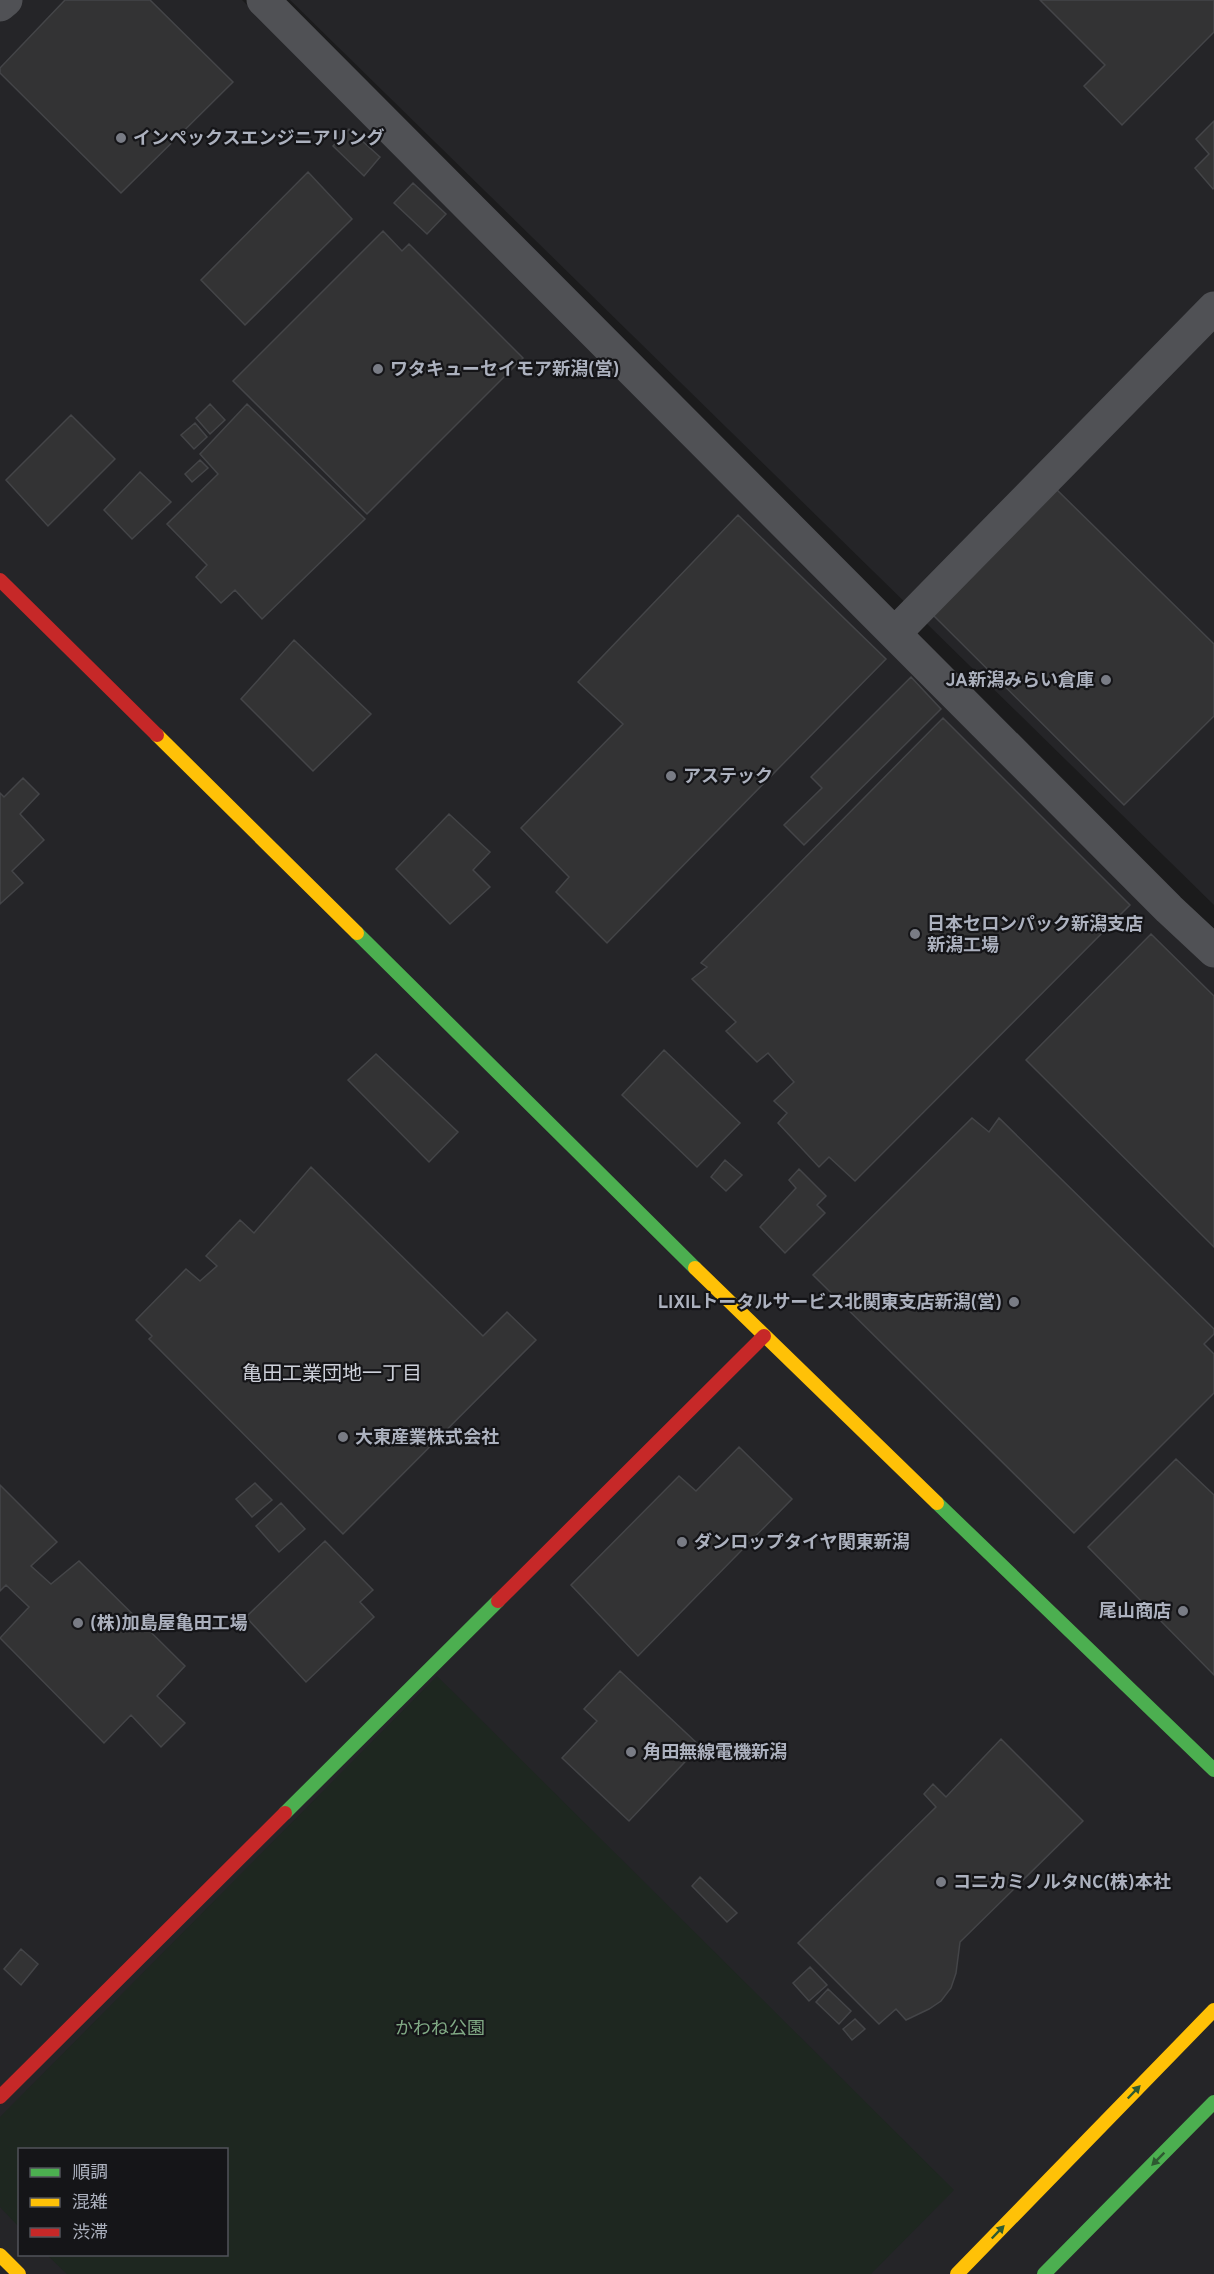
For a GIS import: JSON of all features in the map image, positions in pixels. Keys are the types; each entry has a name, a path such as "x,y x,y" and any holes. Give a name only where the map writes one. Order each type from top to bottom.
{"street":[{"path":"0,5 6,0"},
{"path":"262,0 1169,909 1214,951"},
{"path":"895,633 1214,308"},
{"path":"0,580 764,1336 1214,1770"},
{"path":"0,2097 764,1336"},
{"path":"957,2274 1214,2010"},
{"path":"1044,2274 1214,2102"},
{"path":"0,2255 19,2274"}],"shaded area":[{"path":"21,0 242,0 1214,958 1214,2274 0,2274 0,20"},
{"path":"290,0 1214,0 1214,905"}],"green space":[{"name":"かわね公園","path":"437,1676 954,2190 871,2274 67,2274 48,2256 228,2256 228,2148 18,2148 18,2226 0,2207 0,2117"}],"building":[{"name":"インペックスエンジニアリング","path":"65,0 150,0 233,82 121,193 0,73 0,68"},
{"path":"1040,0 1214,0 1214,32 1122,125 1084,86 1105,65"},
{"path":"1214,121 1213,189 1195,168 1209,154 1196,139"},
{"path":"349,129 380,157 364,176 333,146"},
{"path":"308,172 352,219 245,325 201,280"},
{"path":"413,183 446,214 427,234 394,203"},
{"name":"ワタキューセイモア新潟(営)","path":"383,231 402,251 409,244 523,358 367,514 233,381"},
{"path":"210,404 225,420 210,434 196,418"},
{"path":"247,404 365,519 262,619 235,590 221,603 196,577 207,565 167,524 218,474 200,454"},
{"path":"71,415 115,459 48,526 6,480"},
{"path":"195,423 207,437 194,449 181,435"},
{"path":"200,460 208,468 192,482 185,474"},
{"path":"140,472 171,502 132,539 104,510"},
{"name":"JA新潟みらい倉庫","path":"1054,487 1214,644 1214,716 1124,805 933,615"},
{"name":"アステック","path":"738,515 886,659 607,943 556,892 569,877 521,828 623,724 578,682"},
{"path":"294,640 371,714 313,771 241,699"},
{"path":"911,677 941,709 804,845 784,825 822,788 811,777"},
{"name":"日本セロンパック新潟支店 新潟工場","path":"943,718 1130,905 855,1181 829,1157 819,1167 778,1123 787,1113 774,1101 794,1082 768,1053 757,1062 726,1031 736,1022 692,979 707,967 701,963"},
{"path":"23,778 39,794 20,814 44,840 12,871 23,883 0,904 0,793 4,797"},
{"path":"449,814 490,852 473,870 490,887 450,924 396,869"},
{"path":"1151,934 1214,996 1214,1247 1026,1060"},
{"path":"664,1050 740,1123 697,1167 622,1095"},
{"path":"376,1054 458,1132 429,1162 348,1080"},
{"name":"LIXILトータルサービス北関東支店新潟(営)","path":"972,1118 989,1132 999,1118 1214,1329 1214,1334 1204,1344 1214,1354 1214,1393 1074,1533 813,1275"},
{"path":"725,1160 742,1175 726,1191 711,1177"},
{"name":"大東産業株式会社","path":"311,1167 483,1336 507,1312 536,1340 343,1534 149,1339 152,1336 136,1320 186,1269 200,1281 217,1266 206,1256 240,1220 254,1233"},
{"path":"799,1169 826,1196 817,1205 825,1213 785,1253 760,1227 796,1188 789,1180"},
{"name":"ダンロップタイヤ関東新潟","path":"739,1447 792,1499 638,1656 571,1585 679,1476 696,1491"},
{"name":"尾山商店","path":"1176,1459 1214,1495 1214,1675 1088,1547"},
{"path":"255,1483 272,1500 252,1517 236,1499"},
{"name":"(株)加島屋亀田工場","path":"0,1485 57,1542 31,1566 51,1584 79,1561 185,1666 157,1696 185,1723 161,1747 131,1715 104,1743 0,1638 29,1607 6,1585 0,1591"},
{"path":"281,1503 305,1529 279,1552 256,1526"},
{"path":"325,1541 373,1590 360,1602 374,1617 306,1682 246,1617"},
{"name":"角田無線電機新潟","path":"620,1671 700,1746 629,1821 562,1758 597,1721 584,1709"},
{"name":"コニカミノルタNC(株)本社","path":"1001,1739 1083,1821 960,1942 956,1973 951,1988 941,2001 906,2020 896,2009 879,2024 798,1943 936,1807 924,1794 933,1784 946,1797"},
{"path":"700,1877 737,1913 727,1922 692,1886"},
{"path":"21,1949 38,1964 21,1985 4,1969"},
{"path":"810,1967 827,1985 809,2001 793,1983"},
{"path":"828,1989 851,2011 839,2024 816,2002"},
{"path":"855,2019 865,2029 852,2040 843,2029"}],"traffic: fast":[{"path":"357,933 695,1268"},
{"path":"937,1503 1214,1770"},
{"path":"285,1813 498,1601"},
{"path":"1044,2274 1214,2102"}],"traffic: slow":[{"path":"157,735 357,933"},
{"path":"695,1268 937,1503"},
{"path":"957,2274 1214,2010"},
{"path":"0,2255 19,2274"}],"traffic: jam":[{"path":"0,580 157,735"},
{"path":"498,1601 764,1336"},
{"path":"0,2097 285,1813"}],"place":[{"name":"インペックスエンジニアリング","path":"121,138"},
{"name":"ワタキューセイモア新潟(営)","path":"378,369"},
{"name":"JA新潟みらい倉庫","path":"1106,680"},
{"name":"アステック","path":"671,776"},
{"name":"日本セロンパック新潟支店 新潟工場","path":"915,934"},
{"name":"LIXILトータルサービス北関東支店新潟(営)","path":"1014,1302"},
{"name":"大東産業株式会社","path":"343,1437"},
{"name":"ダンロップタイヤ関東新潟","path":"682,1542"},
{"name":"尾山商店","path":"1183,1611"},
{"name":"(株)加島屋亀田工場","path":"78,1623"},
{"name":"角田無線電機新潟","path":"631,1752"},
{"name":"コニカミノルタNC(株)本社","path":"941,1882"}],"district":[{"name":"亀田工業団地一丁目","path":"332,1373"}]}
